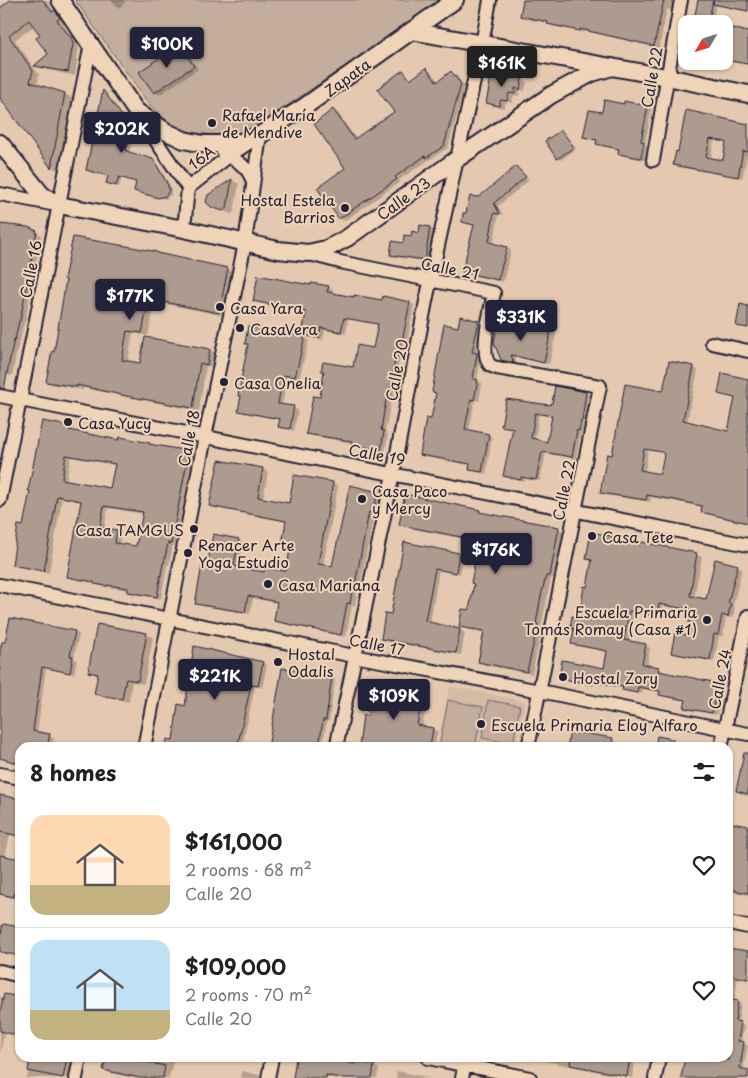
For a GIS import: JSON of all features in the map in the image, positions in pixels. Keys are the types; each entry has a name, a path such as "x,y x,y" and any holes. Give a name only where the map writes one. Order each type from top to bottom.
{"main road":[{"name":"Zapata","path":"60,0 136,111 167,132 199,143 221,144 241,142 260,135 304,107 455,0"},
{"path":"411,31 667,77 748,94"},
{"name":"Calle 23","path":"0,143 42,195 59,205 184,229 278,250 308,253 326,249 347,238 457,159 571,83 592,73 612,67"}],"street":[{"name":"Calle 20","path":"337,742 490,0"},
{"name":"Calle 22","path":"653,160 681,0"},
{"name":"Calle 16","path":"0,500 91,44"},
{"name":"16A","path":"136,111 188,188 184,229"},
{"name":"16A","path":"188,188 260,135"},
{"name":"Calle 18","path":"145,742 245,243 260,135"},
{"path":"199,143 229,156 247,169 254,186"},
{"path":"0,194 59,205"},
{"name":"Calle 21","path":"308,253 340,262 494,294 485,348 486,358 490,365 497,368 600,386"},
{"path":"712,343 748,351"},
{"name":"Calle 22","path":"529,742 600,386"},
{"name":"Calle 19","path":"0,396 748,544"},
{"name":"Calle 17","path":"0,586 540,691 748,734"},
{"name":"Calle 24","path":"722,742 748,616"},
{"path":"0,774 15,777"},
{"path":"733,924 748,928"},
{"path":"0,972 15,975"},
{"path":"76,1078 79,1062"},
{"path":"268,1078 271,1062"},
{"path":"462,1078 466,1062"},
{"path":"470,1062 530,1078"},
{"path":"655,1078 658,1062"}],"shaded area":[{"path":"75,0 442,0 259,125 231,136 193,133 180,129 165,120 149,104"},
{"name":"Escuela Primaria Eloy Alfaro","path":"450,686 525,701 517,742 438,742"},
{"path":"448,700 483,707 476,742 440,742"},
{"path":"488,700 520,706 513,742 482,738"}],"building":[{"path":"10,0 43,0 52,12 55,10 60,18 57,20 72,39 73,44 68,72 34,66 48,54 36,38 40,35 29,20 9,36 33,71 30,82 65,93 51,168 0,98 0,8"},
{"path":"523,0 664,0 654,46 580,29 580,31 547,24 548,22 520,16"},
{"path":"698,0 713,0 710,15 695,15"},
{"path":"714,0 748,0 748,11 713,4"},
{"path":"733,28 748,32 748,64 733,62"},
{"path":"179,44 194,66 154,93 139,72"},
{"path":"426,68 437,82 451,71 461,84 444,146 426,158 425,156 395,177 397,179 339,219 317,188 345,168 314,124 333,109 354,139 394,112 377,89 403,70 410,80"},
{"path":"492,73 522,78 520,90 515,88 515,94 509,93 507,101 501,100 499,106 486,103"},
{"path":"103,90 125,120 124,127 131,129 126,151 153,159 168,185 169,190 166,196 158,198 134,191 136,182 119,177 116,186 106,183 108,176 86,170"},
{"path":"604,100 624,104 624,101 648,106 641,141 644,142 641,158 618,154 619,149 596,144 597,140 583,137 589,110 602,112"},
{"path":"686,110 748,124 748,152 743,151 738,177 673,165 676,151 678,152","holes":["710,139 726,142 723,160 706,157"]},
{"path":"561,130 574,147 557,159 545,141"},
{"path":"516,166 526,177 494,203 500,214 494,213 489,242 507,247 498,280 462,272 474,225 462,222 463,213 466,213 470,196 479,197"},
{"path":"232,179 227,208 223,211 211,207 206,202 208,195"},
{"path":"0,224 28,227 37,231 20,321 14,339 4,389 0,388"},
{"path":"420,225 430,227 425,260 390,255 392,241 403,243 404,235 411,236 412,231 419,233"},
{"path":"73,237 157,252 228,268 219,313 149,299 142,333 127,331 122,360 140,363 145,337 210,349 207,365 200,363 193,408 77,385 77,387 46,382 52,351 54,352 66,280 64,279"},
{"path":"258,275 311,285 311,283 329,286 327,292 354,297 354,295 382,300 383,296 410,302 402,342 400,342 397,359 395,359 389,401 386,400 381,430 384,431 381,450 351,445 352,441 306,434 313,396 320,397 324,371 321,371 323,362 353,367 357,345 373,348 378,324 344,318 341,332 321,328 319,338 302,335 306,312 253,301"},
{"path":"740,304 748,306 748,328 736,326"},
{"path":"460,316 479,321 472,352 477,353 473,379 478,380 474,400 471,399 465,429 489,434 482,472 469,470 470,464 420,455 426,418 431,419 436,393 432,392 444,324 458,327"},
{"path":"498,320 551,330 544,363 511,355 514,363 501,360 494,343"},
{"path":"248,326 305,336 295,377 283,375 278,404 294,406 290,429 278,427 280,419 238,411 241,396 238,396 248,344 245,344"},
{"path":"669,361 694,366 683,420 728,431 735,398 718,394 722,373 748,379 748,523 701,512 702,506 675,500 647,495 646,500 600,493 607,454 612,455 625,384 663,391","holes":["644,449 664,454 660,474 640,470"]},
{"path":"555,386 586,392 582,421 579,431 577,430 572,457 542,452 536,480 521,477 521,480 503,476 513,428 501,426 506,399 550,405","holes":["535,413 552,416 547,442 531,438"]},
{"path":"42,421 69,426 69,430 119,440 120,437 189,451 171,544 168,543 157,597 128,592 128,588 94,584 94,582 67,577 81,501 57,496 44,571 12,565 18,525 23,526 30,491 28,491","holes":["66,455 115,464 110,488 62,479","104,506 143,512 136,546 115,543 117,530 100,527"]},
{"path":"219,460 263,468 258,497 289,503 294,475 333,482 318,564 332,566 350,485 378,492 373,513 369,512 355,585 353,584 350,604 347,603 341,635 274,621 277,602 248,596 245,612 195,604 203,560 208,561 213,534 239,539 234,566 264,572 265,568 286,571 291,545 282,544 286,521 209,506"},
{"path":"405,494 480,510 479,512 559,527 550,576 546,576 541,596 536,624 538,624 527,672 478,662 484,631 459,627 462,609 469,610 474,584 471,583 476,556 489,559 492,543 399,525"},
{"path":"591,532 697,553 690,596 706,599 715,559 738,565 728,603 731,604 728,617 722,615 718,635 714,634 710,660 671,653 675,633 687,635 691,610 659,604 657,616 629,611 624,640 646,644 642,664 659,667 658,671 718,683 712,713 684,708 686,700 659,695 660,691 638,687 637,693 622,690 623,687 590,681 589,684 559,678 562,660 604,668 607,651 571,644 574,629 570,628 572,616 576,617 578,606 581,606 584,586 587,587 592,560 586,559"},
{"path":"404,542 459,553 456,573 435,569 425,621 460,629 456,653 381,639 385,613 391,614"},
{"path":"10,618 75,631 70,656 73,656 70,673 42,667 33,731 50,734 48,742 15,742 15,762 0,758 0,650 2,642 5,642"},
{"path":"97,624 147,633 138,681 126,679 122,699 94,694 98,674 88,672"},
{"path":"194,646 263,662 258,686 251,685 238,742 166,742 167,739 173,740 178,704 185,706"},
{"path":"282,668 332,676 326,720 323,720 320,742 269,742"},
{"path":"373,684 423,694 417,725 433,728 431,742 360,742 363,715 367,716"},
{"path":"570,731 613,738 612,742 568,742"},
{"path":"657,736 673,739 673,742 656,742"},
{"path":"744,753 748,753 748,794 736,791"},
{"path":"0,795 15,798 15,835 0,832"},
{"path":"733,823 748,826 748,893 733,890"},
{"path":"0,855 15,858 14,897 0,894"},
{"path":"3,924 15,926 15,955 0,952"},
{"path":"733,949 748,951 748,979 733,976"},
{"path":"4,994 15,996 15,1035 0,1031 0,1014"},
{"path":"733,1000 738,1001 735,1021 741,1022 738,1041 744,1042 740,1068 748,1070 748,1078 681,1078 684,1062 733,1062"},
{"path":"29,1062 66,1062 63,1078 28,1071"},
{"path":"105,1062 146,1062 165,1066 163,1078 140,1078 103,1070"},
{"path":"295,1062 344,1062 356,1064 357,1062 374,1065 372,1078 339,1078 326,1075 326,1078 293,1078"},
{"path":"570,1062 629,1062 627,1076 570,1065"}],"place":[{"name":"Rafael María de Mendive","path":"212,123"},
{"name":"Hostal Estela Barrios","path":"345,208"},
{"name":"Casa Yara","path":"220,307"},
{"name":"CasaVera","path":"240,328"},
{"name":"Casa Onelia","path":"224,382"},
{"name":"Casa Yucy","path":"68,422"},
{"name":"Casa Paco y Mercy","path":"362,499"},
{"name":"Casa TAMGUS","path":"194,529"},
{"name":"Casa Tete","path":"592,536"},
{"name":"Renacer Arte Yoga Estudio","path":"188,553"},
{"name":"Casa Mariana","path":"268,584"},
{"name":"Escuela Primaria Tomás Romay (Casa #1)","path":"707,620"},
{"name":"Hostal Odalis","path":"278,662"},
{"name":"Hostal Zory","path":"563,677"},
{"name":"Escuela Primaria Eloy Alfaro","path":"481,724"}]}
